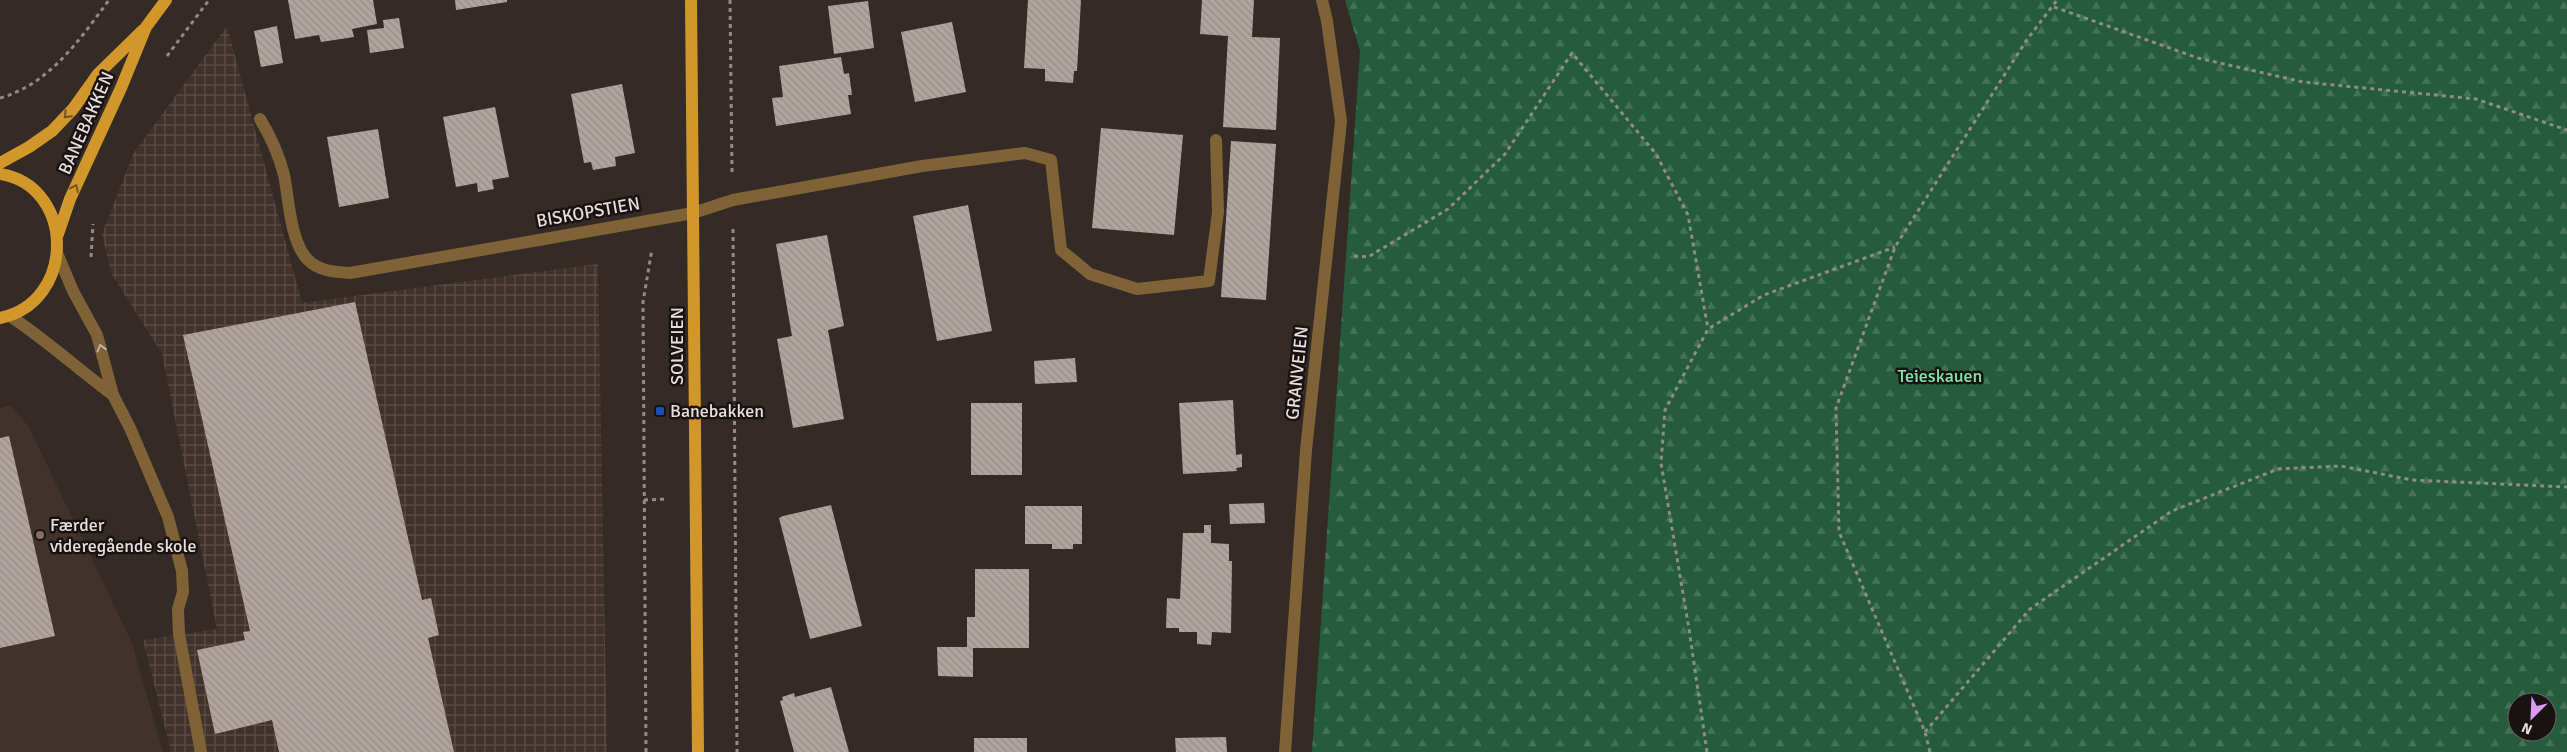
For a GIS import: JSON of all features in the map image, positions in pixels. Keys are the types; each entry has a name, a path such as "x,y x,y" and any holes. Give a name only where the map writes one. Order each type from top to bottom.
{"main road":[{"name":"BANEBAKKEN","path":"0,163 29,147 52,131 73,109 98,74 146,27 166,0"},
{"name":"SOLVEIEN","path":"691,0 698,752"},
{"name":"BANEBAKKEN","path":"5,317 31,304 40,295 51,277 58,253 58,234 70,199 121,88 146,27"},
{"name":"BANEBAKKEN","path":"0,174 9,175 34,190 44,200 58,234"}],"street":[{"name":"GRANVEIEN","path":"1285,752 1306,450 1341,120 1328,21 1322,0"},
{"name":"BISKOPSTIEN","path":"260,119 274,141 296,238 307,259 328,272 350,273 694,213 733,200 922,166 1025,153 1051,160 1060,250 1090,274 1137,289 1209,281 1218,212 1216,140"},
{"path":"58,253 73,291 97,335 113,395 130,428 168,517 182,571 183,592 178,609 179,634 201,752"},
{"path":"5,317 40,336 67,360 113,395"}],"path":[{"path":"0,98 33,82 69,53 109,0"},
{"path":"165,58 209,0"},
{"path":"730,0 732,175"},
{"path":"1930,752 1925,732 1839,532 1836,408 1895,247 2026,41 2054,7 2057,0"},
{"path":"2054,7 2198,58 2303,82 2476,99 2567,130"},
{"path":"1328,254 1368,257 1448,209 1505,154 1572,53 1656,154 1688,214 1708,330"},
{"path":"92,264 90,249 96,216"},
{"path":"733,224 737,752"},
{"path":"646,752 643,302 653,246"},
{"path":"1707,752 1661,462 1665,410 1708,330 1764,295 1895,247"},
{"path":"1925,732 2030,609 2172,511 2278,469 2341,466 2412,480 2567,486"},
{"path":"644,500 676,499"}],"shaded area":[{"path":"227,26 302,303 598,264 607,752 171,752 143,640 217,629 162,354 111,273 102,234 133,154"},
{"name":"Færder videregående skole","path":"10,405 29,427 132,643 163,752 0,752 0,408"}],"green space":[{"name":"Teieskauen","path":"1345,0 2567,0 2567,752 1312,752 1360,51"}],"building":[{"path":"288,0 373,0 377,24 352,29 354,37 321,42 319,35 295,39"},
{"path":"455,0 507,0 507,2 456,10"},
{"path":"1028,0 1081,0 1077,71 1074,71 1073,83 1045,81 1045,69 1024,68"},
{"path":"1202,0 1254,0 1252,37 1280,38 1276,130 1223,127 1228,36 1200,34"},
{"path":"868,1 874,48 834,54 828,6"},
{"path":"399,18 404,48 370,53 367,30 384,28 383,20"},
{"path":"952,22 966,92 915,102 901,32"},
{"path":"277,26 283,63 261,67 254,31"},
{"path":"841,57 844,74 849,73 852,95 848,95 851,114 776,126 772,98 783,97 779,66"},
{"path":"622,84 635,153 615,157 616,166 593,170 591,162 584,163 571,94"},
{"path":"495,107 509,177 492,180 494,189 478,192 477,183 456,187 443,117"},
{"path":"1101,128 1183,135 1174,235 1092,228"},
{"path":"378,129 389,198 339,207 327,137"},
{"path":"1231,141 1276,144 1266,300 1221,297"},
{"path":"968,205 992,331 937,341 913,216"},
{"path":"827,235 844,326 828,330 844,419 793,428 777,339 792,336 776,244"},
{"path":"355,302 422,600 431,598 439,635 428,638 454,752 279,752 272,720 215,734 197,650 245,640 243,632 250,631 183,335"},
{"path":"1075,358 1077,382 1035,384 1034,361"},
{"path":"1233,400 1236,455 1242,454 1242,467 1236,468 1237,471 1183,474 1179,403"},
{"path":"971,403 1022,403 1022,475 971,475"},
{"path":"9,436 55,636 0,648 0,438"},
{"path":"1264,503 1265,523 1230,524 1229,504"},
{"path":"831,505 862,626 810,639 779,518"},
{"path":"1025,506 1082,506 1082,544 1073,544 1073,549 1052,549 1052,544 1025,544"},
{"path":"1204,525 1211,525 1211,543 1229,544 1229,561 1232,561 1231,633 1212,632 1211,645 1197,644 1197,632 1179,632 1179,628 1166,628 1167,598 1180,599 1183,533 1204,533"},
{"path":"975,569 1029,569 1029,648 973,648 973,677 938,676 937,647 967,647 967,617 975,617"},
{"path":"831,687 849,752 794,752 780,701 783,700 782,697 794,693 795,697"},
{"path":"1226,737 1227,752 1176,752 1175,738"},
{"path":"974,738 1027,738 1027,752 974,752"}],"place":[{"name":"Banebakken","path":"660,411"},
{"name":"Færder videregående skole","path":"40,535"}]}
